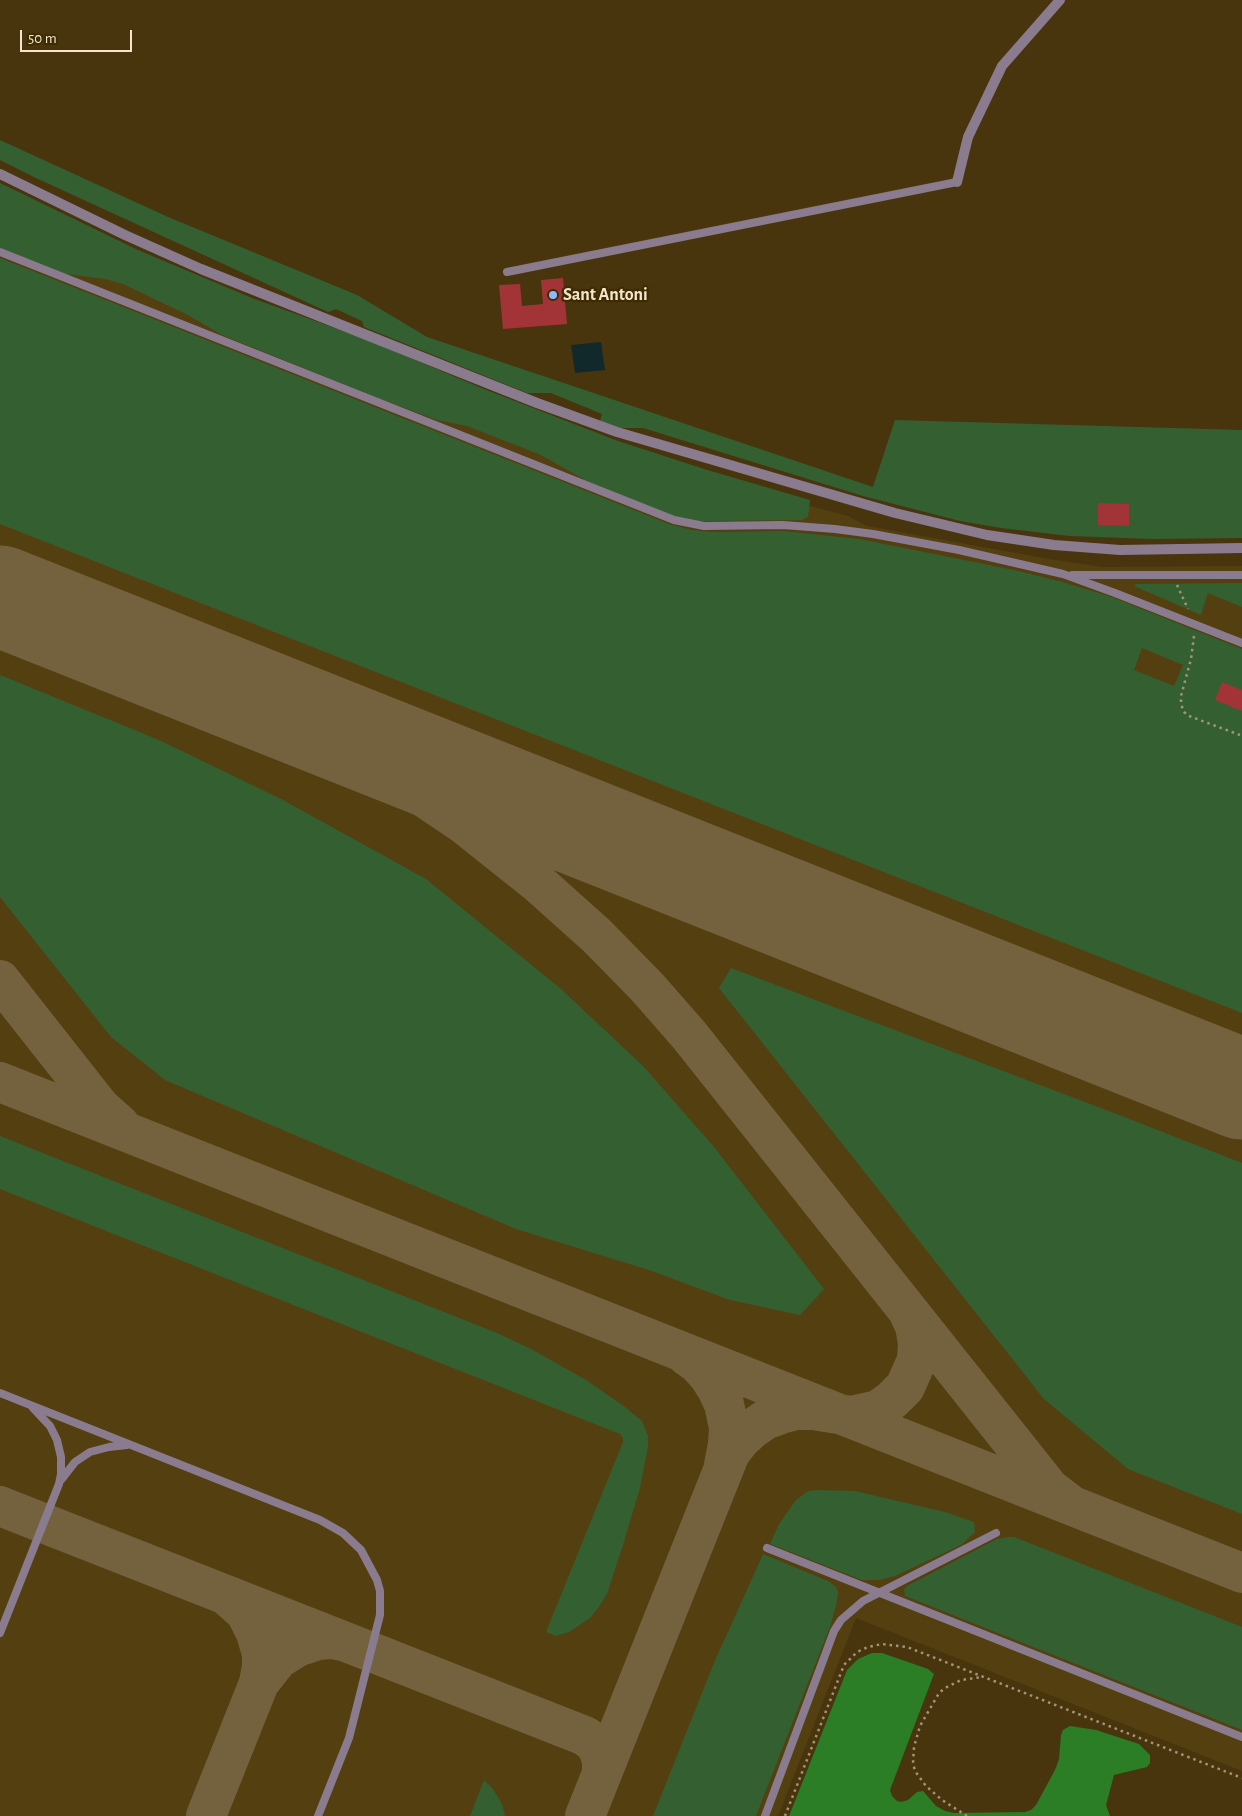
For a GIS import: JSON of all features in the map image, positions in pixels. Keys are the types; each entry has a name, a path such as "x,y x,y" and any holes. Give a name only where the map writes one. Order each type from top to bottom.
{"street":[{"path":"957,182 968,137 1002,66 1060,0"},
{"path":"0,174 125,235 201,269 537,403 618,432 895,513 987,535 1054,545 1120,550 1242,548"}],"lane":[{"path":"507,272 957,182"},
{"path":"0,252 674,520 704,526 783,525 854,531 959,550 1063,574 1115,592 1242,643"},
{"path":"1063,574 1242,574"},
{"path":"0,1393 320,1520 353,1541 362,1550 373,1570 380,1591 380,1615 349,1738 318,1816"},
{"path":"27,1403 45,1420 57,1440 61,1466 59,1484"},
{"path":"0,1633 59,1484 70,1468 90,1452 117,1445 134,1446"},
{"path":"765,1816 834,1631 841,1620 850,1610 877,1593 996,1533"},
{"path":"767,1548 1242,1737"}],"path":[{"path":"1172,575 1193,623 1192,652 1181,696 1184,712 1189,716 1240,735"},
{"path":"785,1816 842,1670 848,1660 857,1652 875,1645 899,1645 1242,1778"},
{"path":"967,1816 942,1800 926,1786 915,1771 913,1763 914,1746 920,1726 939,1693 961,1680 978,1677 986,1678"}],"shaded area":[{"path":"0,190 114,244 605,443 776,497 848,516 867,526 1102,567 1242,566 1242,1771 856,1618 778,1816 0,1816"}],"green space":[{"path":"0,140 168,217 357,295 427,337 873,487 895,420 1242,430 1242,538 1152,539 1070,536 960,521 863,496 643,428 620,428 600,421 602,414 551,393 527,393 364,327 362,321 336,309 328,312 36,178 0,160"},
{"path":"0,183 138,250 252,298 365,339 484,389 618,441 704,469 810,500 808,517 802,520 694,521 670,515 587,481 541,455 467,426 437,420 378,398 222,335 188,315 123,284 105,279 66,274 0,248"},
{"path":"0,258 669,524 692,530 713,532 784,531 859,539 1014,570 1109,596 1242,649 1242,1013 0,524","holes":["1142,648 1183,665 1174,686 1134,670"]},
{"path":"1242,583 1242,607 1208,593 1201,615 1134,586 1136,584"},
{"path":"0,675 159,740 281,799 426,879 561,989 643,1066 714,1147 824,1289 800,1315 730,1300 652,1271 516,1229 165,1080 111,1037 0,897"},
{"path":"731,968 1242,1163 1242,1514 1128,1469 1044,1399 719,988"},
{"path":"0,1136 497,1333 531,1349 586,1380 625,1407 642,1421 648,1436 648,1446 640,1488 607,1594 590,1618 569,1632 556,1636 546,1632 623,1442 620,1434 0,1189"},
{"path":"808,1491 855,1491 945,1512 974,1522 975,1532 961,1545 895,1576 880,1580 862,1580 770,1544 779,1524 796,1500"},
{"path":"1014,1537 1242,1627 1242,1730 905,1596 904,1589 907,1586 997,1539"},
{"path":"763,1554 828,1581 836,1587 838,1592 831,1624 756,1816 653,1816 714,1663"},
{"path":"872,1653 882,1653 928,1669 934,1674 890,1790 892,1796 897,1801 908,1800 917,1792 923,1791 936,1806 954,1813 1025,1812 1031,1810 1036,1805 1055,1770 1059,1759 1061,1735 1063,1730 1070,1726 1096,1730 1139,1744 1150,1755 1150,1763 1147,1767 1114,1775 1106,1805 1110,1816 789,1816 847,1670 858,1659"},
{"path":"484,1780 493,1789 502,1804 505,1816 470,1816"}],"water":[{"path":"601,342 605,370 575,373 571,345"}],"building":[{"name":"Sant Antoni","path":"563,278 567,324 503,329 499,285 520,284 522,306 543,304 541,280"},
{"path":"1098,503 1129,504 1129,526 1098,525"},
{"path":"1222,682 1242,690 1242,711 1215,700"}],"taxiway":[{"path":"5,598 253,702 358,756 465,825 539,884 597,936 647,987 689,1035 1049,1488 1071,1505"},
{"path":"0,980 100,1107 120,1125"},
{"path":"0,1082 1242,1573"},
{"path":"585,1816 730,1453 752,1429 765,1420 781,1414 796,1410 813,1410 851,1416 878,1410 892,1400 905,1387 917,1360 918,1343 915,1326 908,1311"},
{"path":"687,1356 697,1363 708,1375 724,1404 729,1428 724,1465"},
{"path":"0,1506 585,1736 599,1750 602,1773"},
{"path":"226,1595 246,1613 256,1633 262,1654 259,1683 278,1659 297,1647 318,1640 331,1639 343,1641"},
{"path":"206,1816 259,1683"}],"runway":[{"path":"0,596 1242,1089"}],"place":[{"name":"Sant Antoni","path":"553,295"}]}
